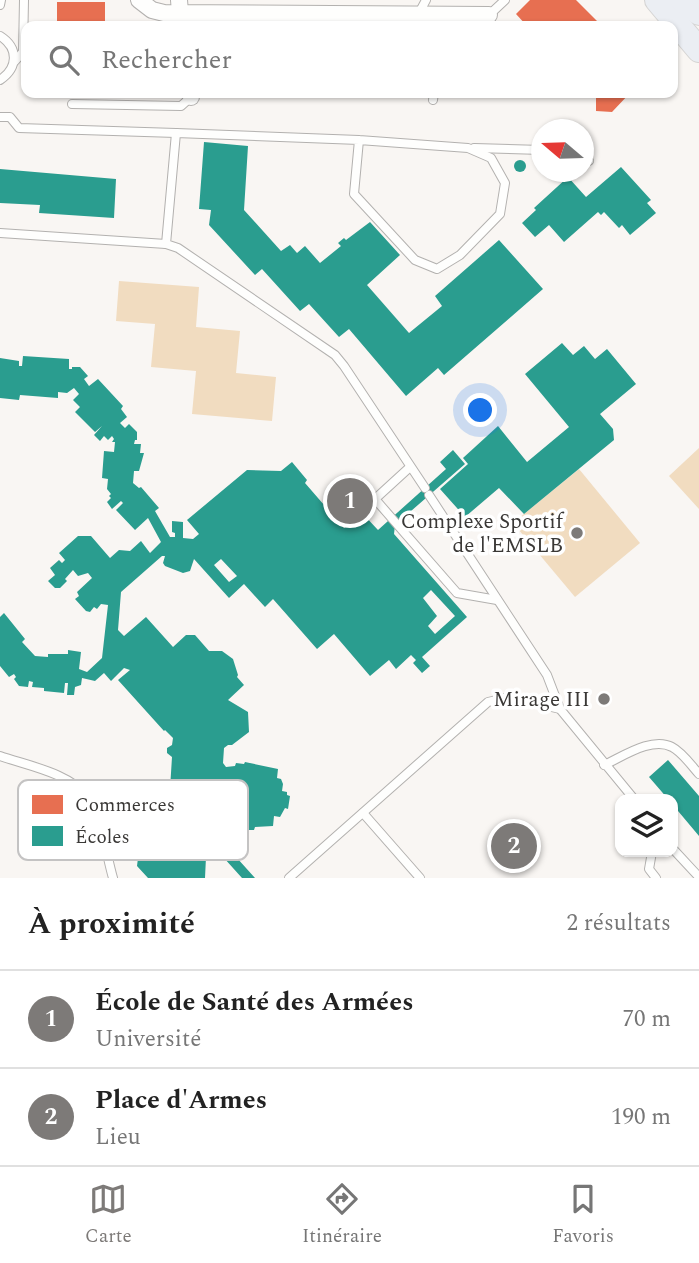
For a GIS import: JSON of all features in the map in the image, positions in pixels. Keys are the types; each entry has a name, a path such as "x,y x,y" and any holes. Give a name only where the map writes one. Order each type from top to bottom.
{"main road":[{"path":"657,0 675,21"},
{"path":"683,0 699,13"},
{"path":"678,25 699,50"}],"street":[{"path":"139,0 152,10 179,6 268,7 418,15 436,21 489,15"},
{"path":"406,0 418,15"}],"lane":[{"path":"0,5 1,0"},
{"path":"24,0 24,21"},
{"path":"418,15 426,0"},
{"path":"489,15 505,0"},
{"path":"0,36 12,46 15,61"},
{"path":"0,80 12,69 21,54"},
{"path":"72,104 181,106 188,98"},
{"path":"0,117 10,117 19,128 359,140 531,150"},
{"path":"166,244 176,133"},
{"path":"359,140 354,194 415,260 437,270 460,255 500,214 505,183 491,158 468,148"},
{"path":"0,233 166,244 178,248 334,355 344,366 547,675 560,709 630,794"},
{"path":"410,467 374,499 457,593 497,600"},
{"path":"289,878 488,702 509,697 560,709"},
{"path":"604,765 648,746 663,743 673,747 699,774"},
{"path":"0,755 65,780"},
{"path":"363,813 420,878"},
{"path":"678,854 699,877"},
{"path":"651,857 649,869 656,878"},
{"path":"108,860 113,878"}],"shaded area":[{"path":"119,281 199,287 196,327 240,331 236,373 276,377 272,421 192,414 196,371 151,367 155,324 116,321"},
{"path":"699,448 699,509 669,476"},
{"name":"Complexe Sportif de l'EMSLB","path":"579,469 640,543 575,597 513,523"}],"building: Commerces":[{"path":"530,0 576,0 597,21 522,21 516,14"},
{"path":"57,2 105,2 105,21 57,21"},
{"path":"596,98 625,98 612,112 596,111"}],"building: Écoles":[{"path":"204,142 248,146 244,210 281,251 290,245 297,253 305,246 320,263 341,246 338,243 344,238 346,240 370,222 400,255 367,285 409,333 442,306 435,296 499,240 543,289 444,375 438,368 406,396 349,329 339,337 309,304 300,311 262,269 255,275 209,225 211,210 199,209"},
{"path":"520,160 526,166 520,172 514,166"},
{"path":"621,167 651,200 647,203 656,213 630,235 622,225 619,228 604,212 601,215 598,212 564,242 549,225 535,237 522,223 563,182 572,182 586,197"},
{"path":"0,169 116,179 114,218 39,213 40,205 0,203"},
{"path":"562,343 573,355 584,346 595,359 607,349 636,384 600,414 613,429 614,440 524,514 499,488 465,517 440,489 468,464 463,458 498,426 527,462 569,427 525,374"},
{"path":"23,356 69,359 69,369 80,367 88,376 84,379 89,386 98,379 123,406 121,409 127,417 120,423 125,428 129,424 137,432 134,444 141,444 140,453 144,453 139,471 134,471 133,483 141,487 159,508 155,511 170,537 175,537 172,521 183,522 183,538 193,539 199,534 187,520 247,470 281,471 292,462 307,480 305,483 344,528 363,514 378,530 446,469 440,462 453,450 465,464 395,525 394,534 467,617 422,657 430,666 422,673 413,663 416,660 411,655 396,669 389,660 370,676 334,634 317,649 273,599 265,607 244,584 229,598 194,559 190,571 183,573 165,566 165,556 162,556 121,592 118,630 124,636 146,617 173,647 186,635 195,635 209,651 222,651 233,659 237,677 244,685 228,700 248,712 249,732 224,748 223,763 226,767 245,762 278,769 277,778 281,779 283,784 282,791 290,796 288,809 285,808 280,817 274,816 273,826 248,830 248,780 171,780 172,757 167,753 167,748 172,745 173,738 118,680 130,670 124,668 111,681 104,673 95,681 82,678 81,685 75,687 74,695 67,695 68,683 65,683 64,693 32,687 33,682 29,681 28,687 19,686 14,674 9,677 0,666 0,617 4,613 25,639 22,642 35,656 68,654 68,650 81,652 79,669 87,672 102,658 108,605 101,604 97,609 94,607 90,612 86,611 75,599 79,596 77,592 92,578 88,573 78,576 73,570 60,588 55,588 48,581 55,575 50,568 59,560 62,563 65,560 59,553 78,536 91,536 110,558 119,550 130,551 141,541 150,553 161,542 148,518 135,530 116,510 123,503 121,501 112,509 107,502 111,494 107,489 108,479 102,478 104,451 114,452 115,442 112,442 112,436 108,440 104,436 100,441 94,435 102,426 95,432 75,412 80,407 73,400 79,394 74,388 67,393 58,392 58,398 20,395 19,400 0,398 0,358 19,361 19,366 22,366","holes":["221,559 237,576 229,582 214,565","431,590 455,616 435,634 428,626 437,616 423,598"]},
{"path":"668,760 699,796 699,836 678,811 678,794 664,794 649,777"},
{"path":"138,860 206,860 205,878 148,878 137,866"},
{"path":"226,860 239,860 255,878 242,878"}],"place":[{"name":"École de Santé des Armées","path":"350,501"},
{"name":"Complexe Sportif de l'EMSLB","path":"577,533"},
{"name":"Mirage III","path":"604,699"},
{"name":"Place d'Armes","path":"514,846"}]}
